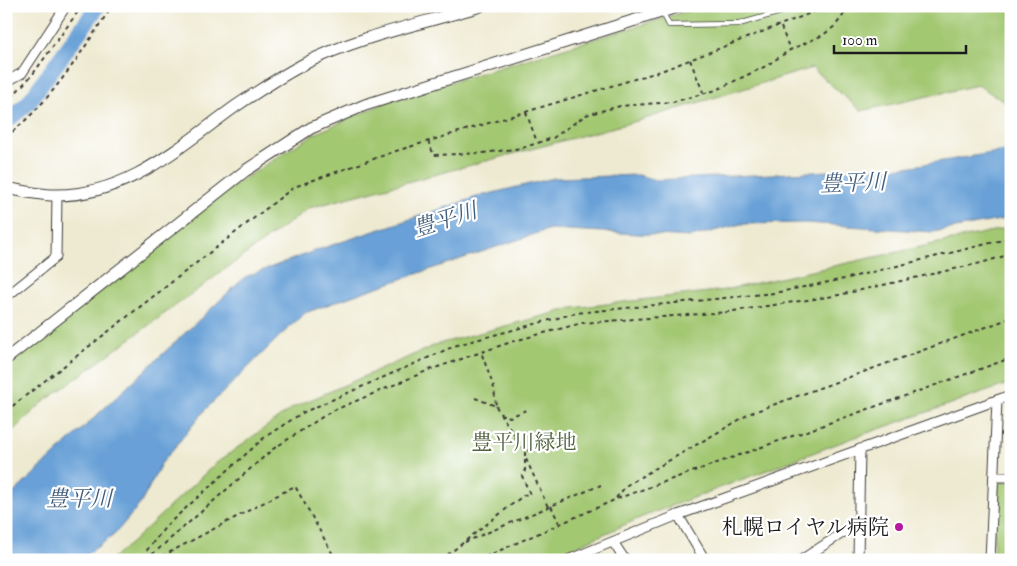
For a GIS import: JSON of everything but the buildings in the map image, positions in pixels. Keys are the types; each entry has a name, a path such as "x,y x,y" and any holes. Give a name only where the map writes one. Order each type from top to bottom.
{"street":[{"path":"6,82 22,73 66,6"},
{"path":"6,188 57,195 88,191 139,175 180,150 265,86 320,57 370,39 468,8 480,6"},
{"path":"6,359 245,171 311,128 365,105 680,6"},
{"path":"6,297 56,256 57,195"},
{"path":"568,560 678,516 1011,395"},
{"path":"990,560 997,400"},
{"path":"858,560 860,449"},
{"path":"994,477 1011,477"},
{"path":"678,516 705,560"},
{"path":"801,560 858,523"},
{"path":"613,542 625,560"}],"lane":[{"path":"662,12 669,25 738,24 802,6"}],"path":[{"path":"6,104 34,74 82,6"},
{"path":"6,137 31,117 50,95 112,6"},
{"path":"6,411 294,188 428,141 661,71 830,6"},
{"path":"428,141 434,155 482,153 522,148 553,138 586,115 620,106 674,102 703,92 716,90 766,66 790,50 823,35 852,6"},
{"path":"781,26 790,50"},
{"path":"690,60 703,92"},
{"path":"526,112 537,142"},
{"path":"134,560 143,555 167,525 265,437 302,413 457,346 576,314 783,291 844,279 1011,238"},
{"path":"146,560 273,449 330,412 429,370 481,352 582,323 727,312 834,296 982,263 1011,254"},
{"path":"615,500 627,485 751,413 1011,318"},
{"path":"441,560 524,495 530,494 522,476 525,471 525,450 496,406 494,388 481,352"},
{"path":"478,560 615,500 1011,358"},
{"path":"475,398 496,406"},
{"path":"500,414 510,417 526,410"},
{"path":"482,442 501,442 517,437"},
{"path":"525,450 540,449"},
{"path":"525,457 559,523"},
{"path":"462,544 601,485"},
{"path":"155,560 296,486 336,560"}],"green space":[{"path":"704,6 1011,6 1011,103 1009,105 978,85 861,111 812,68 641,120 309,208 41,404 6,437 6,366 233,186 312,135 394,99"},
{"name":"豊平川緑地","path":"1011,227 1011,383 850,439 642,517 546,560 110,560 131,543 215,464 292,408 438,344 573,308 725,290"},
{"path":"998,481 1011,482 1011,560 993,560 996,483"}],"water":[{"name":"豊平川","path":"1011,150 1011,218 933,232 806,223 741,224 691,237 550,229 305,313 205,410 161,464 141,503 114,535 79,560 6,560 6,500 245,277 317,250 480,196 554,178 638,175 656,180 906,167"}],"waterway":[{"path":"6,122 28,103 98,6"}],"place":[{"name":"札幌ロイヤル病院","path":"899,527"}]}
